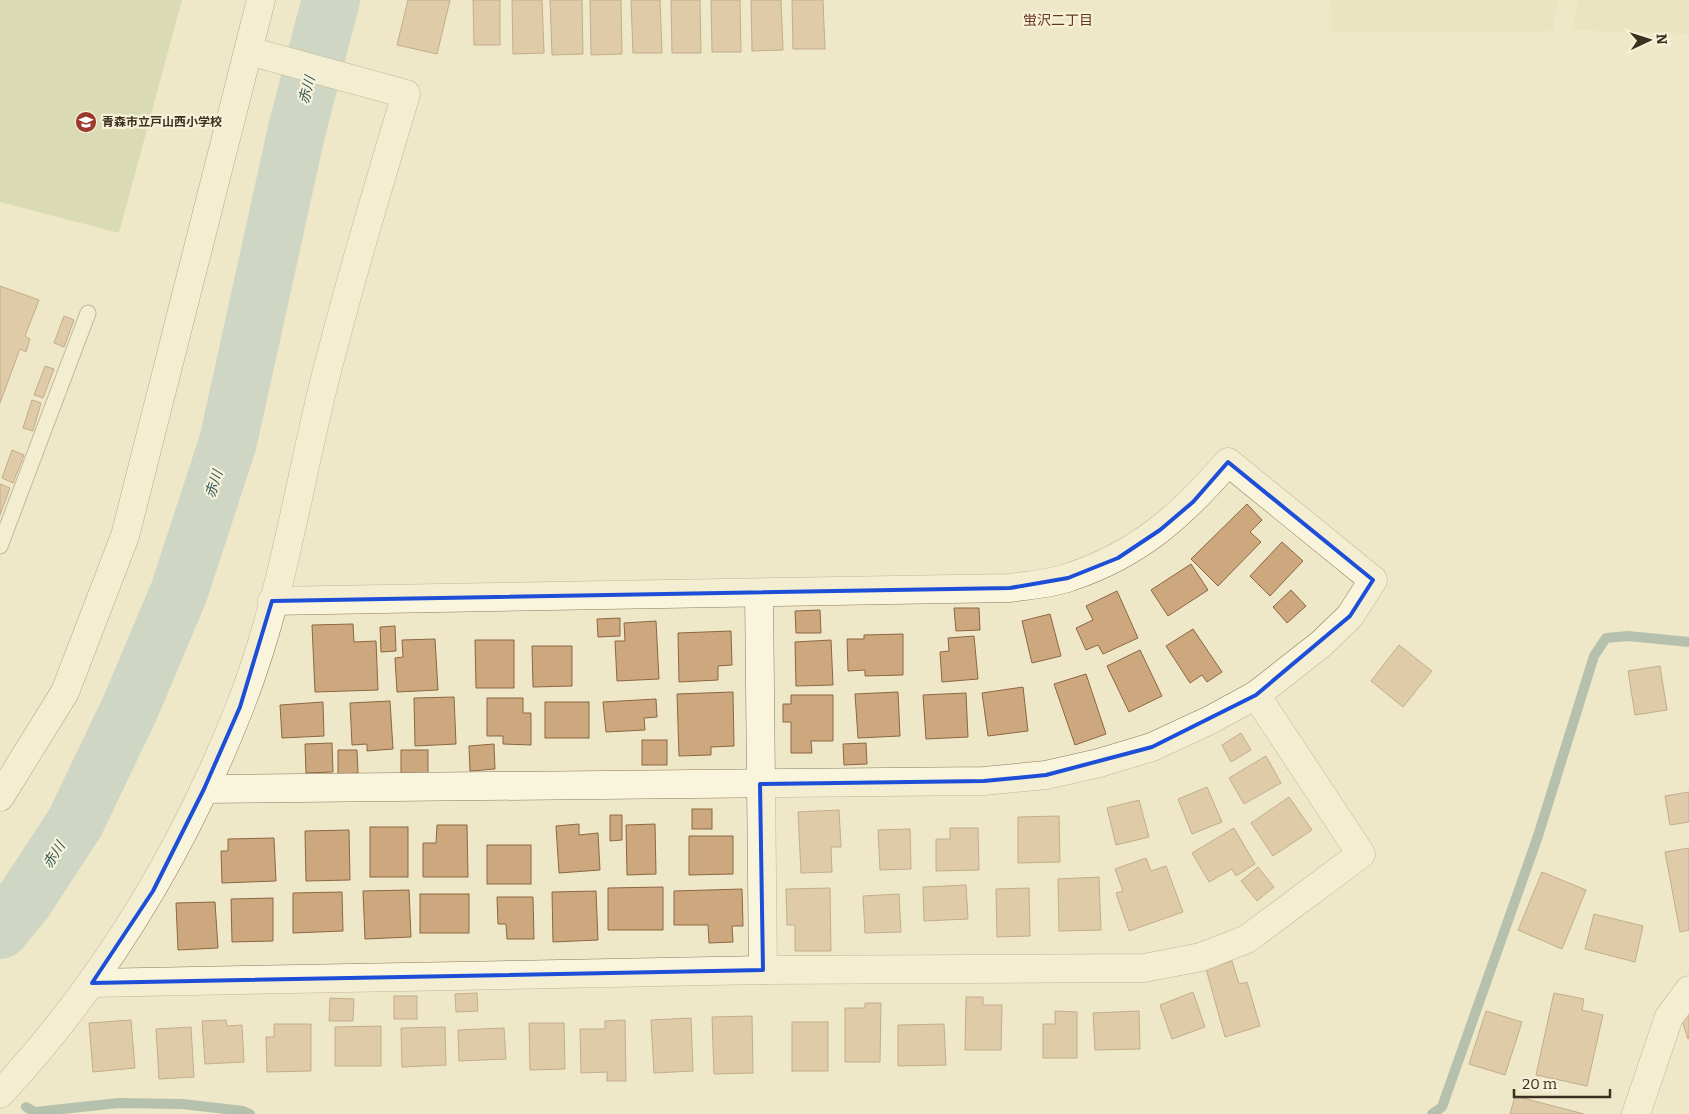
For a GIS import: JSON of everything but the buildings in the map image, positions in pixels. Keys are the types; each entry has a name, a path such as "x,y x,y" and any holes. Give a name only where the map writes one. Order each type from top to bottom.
{"street":[{"path":"4,783 65,692 125,536 261,0"},
{"path":"0,1094 42,1049 92,983 153,890 204,790 240,707 272,601 356,262 406,94 249,51"},
{"path":"204,790 984,781 1046,776 1100,763 1152,747 1210,720 1256,695 1350,616 1373,580 1228,462 1193,502 1160,530 1118,558 1068,578 1010,588 272,601"},
{"path":"758,593 763,970"},
{"path":"92,983 763,970 1144,968 1201,957 1247,939 1361,854 1256,695"},
{"path":"1636,1114 1669,1017 1689,990"}],"lane":[{"path":"0,546 88,313"}],"highlighted area":[{"path":"1228,462 1373,580 1350,616 1256,695 1152,747 1046,775 984,781 760,784 763,970 92,983 153,891 204,789 240,707 272,601 1010,588 1068,578 1118,558 1160,530 1193,502"}],"shaded area":[{"path":"1330,0 1559,0 1553,31 1333,33"},
{"path":"1578,0 1689,0 1689,34 1572,30"}],"green space":[{"name":"青森市立戸山西小学校","path":"0,0 182,0 119,233 0,202"}],"waterway":[{"name":"赤川","path":"0,930 24,901 75,823 130,708 179,592 228,442 297,129 331,0"},
{"path":"1432,1114 1442,1107 1538,836 1594,656 1606,638 1628,636 1689,642"},
{"path":"26,1107 35,1112 118,1103 182,1104 243,1111 250,1114"}],"place":[{"name":"青森市立戸山西小学校","path":"86,122"}],"district":[{"name":"蛍沢二丁目","path":"1058,20"}]}
